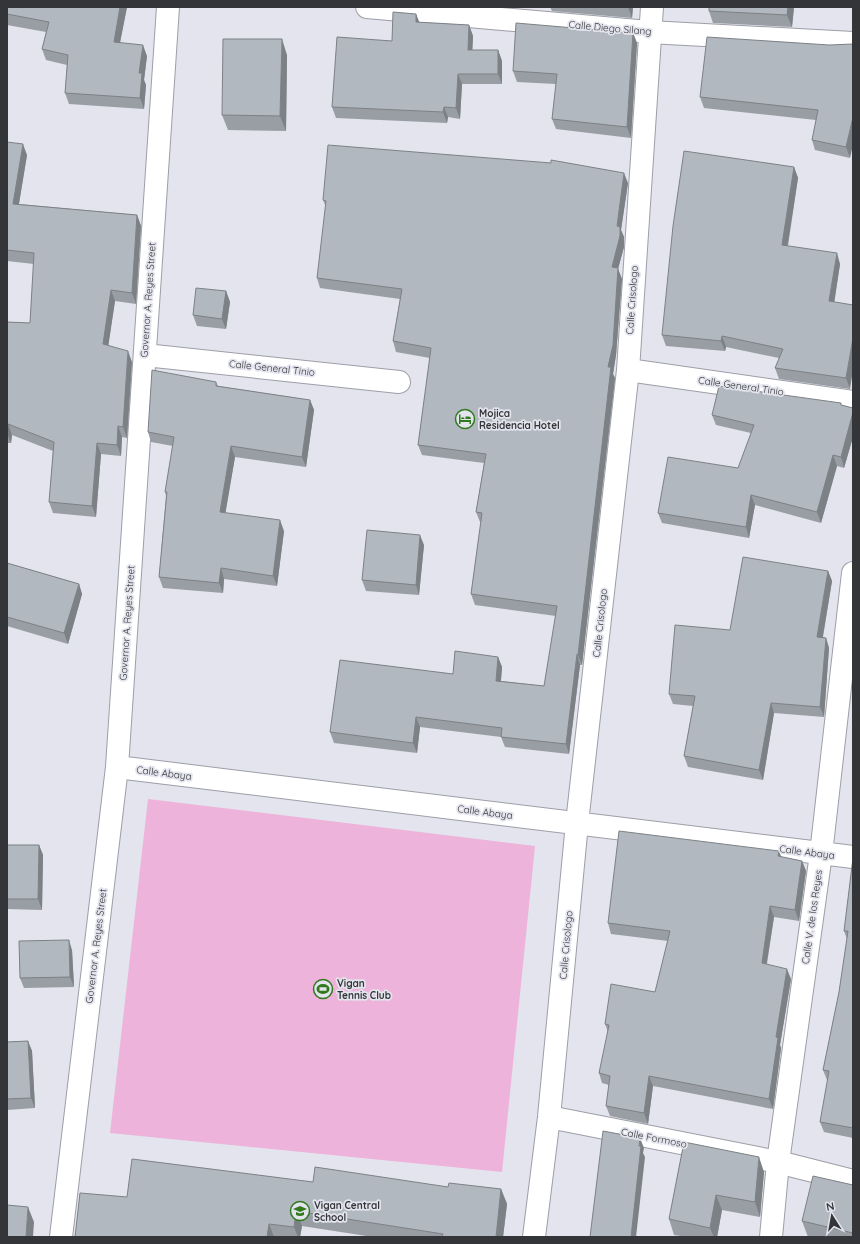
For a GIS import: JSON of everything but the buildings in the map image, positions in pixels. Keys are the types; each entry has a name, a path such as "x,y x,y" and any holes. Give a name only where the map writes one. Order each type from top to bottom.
{"street":[{"name":"Governor A. Reyes Street","path":"62,1237 118,768 168,7"},
{"name":"Calle Diego Silang","path":"367,7 518,14 649,32 853,43"},
{"name":"Calle Crisologo","path":"534,1237 549,1117 577,823 628,370 649,32 652,7"},
{"name":"Calle General Tinio","path":"145,355 400,382"},
{"name":"Calle General Tinio","path":"628,370 853,402"},
{"name":"Calle V. de los Reyes","path":"771,1237 778,1162 821,854 853,573"},
{"name":"Calle Abaya","path":"118,768 853,857"},
{"name":"Calle Formoso","path":"549,1117 778,1162 853,1181"}],"shaded area":[{"name":"Vigan Tennis Club","path":"148,799 535,846 502,1172 110,1133"}],"place":[{"name":"Mojica Residencia Hotel","path":"465,419"},
{"name":"Vigan Tennis Club","path":"323,989"},
{"name":"Vigan Central School","path":"300,1211"}]}
